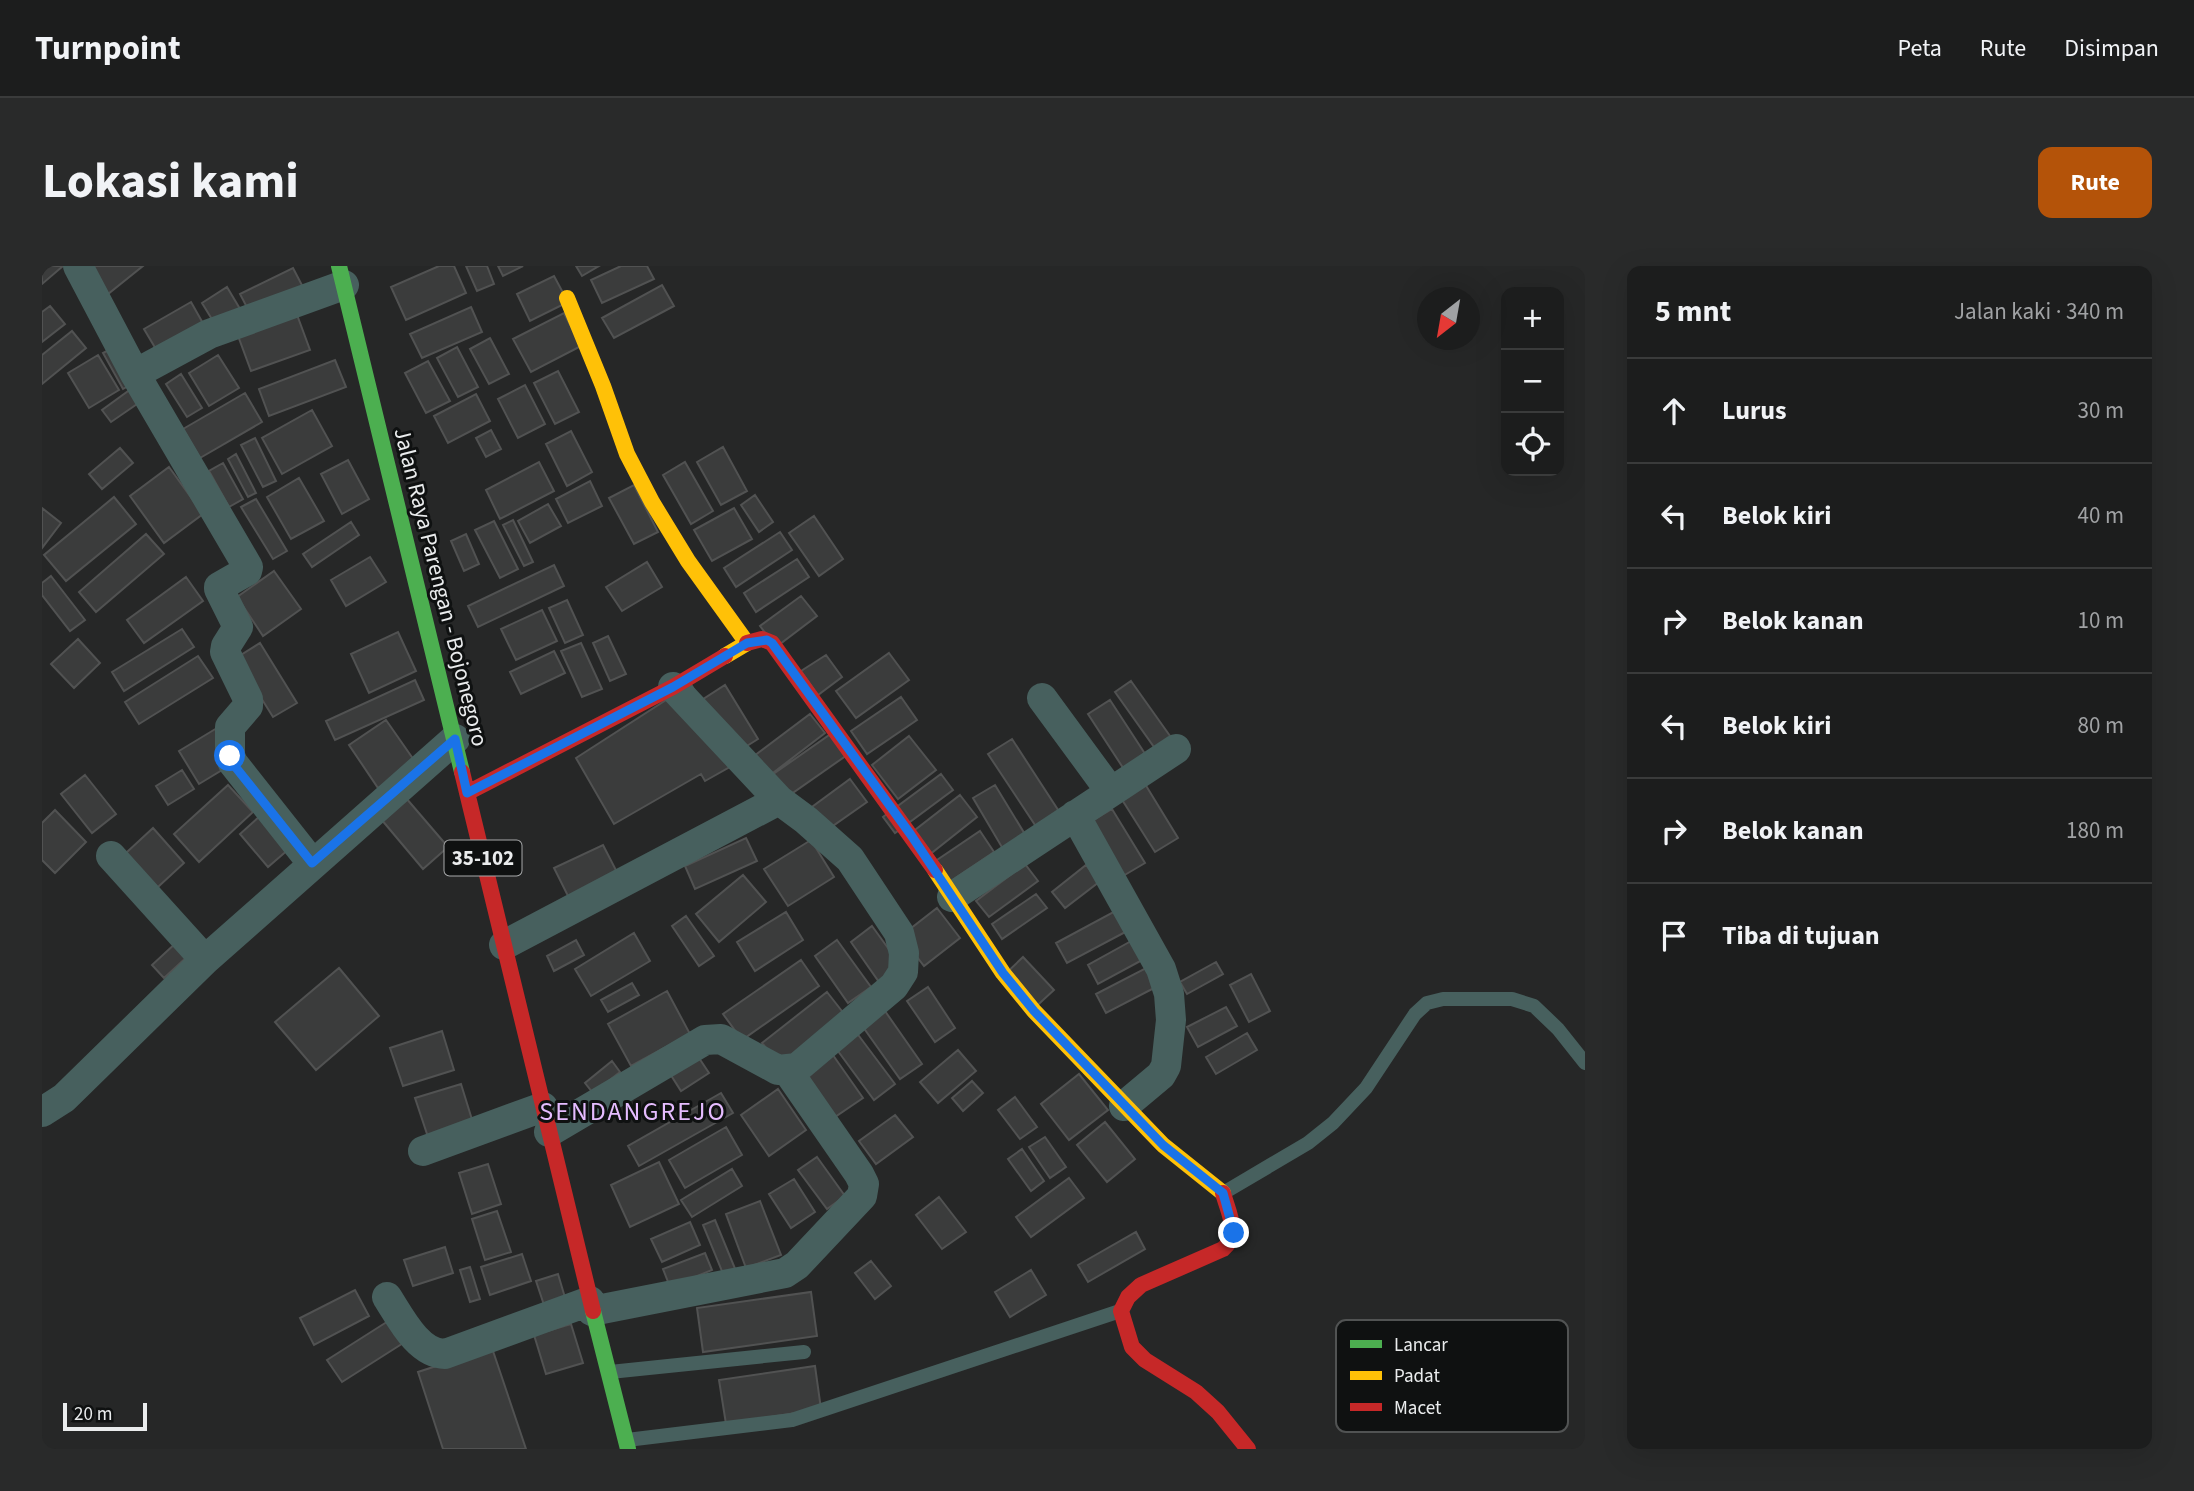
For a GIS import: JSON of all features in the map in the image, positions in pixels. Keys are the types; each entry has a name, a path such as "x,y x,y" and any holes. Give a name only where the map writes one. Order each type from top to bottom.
{"street":[{"path":"78,266 135,374 248,567 247,571 219,587 238,627 225,652 248,699 248,706 230,727 230,756 233,764 312,863"},
{"path":"135,374 209,334 342,276"},
{"name":"Jalan Raya Parengan - Bojonegoro","path":"342,276 591,1306 627,1444"},
{"path":"568,298 627,454 652,502 696,573 747,643"},
{"path":"467,793 673,687 747,643 762,639 772,643 911,835 1003,973 1034,1011 1163,1145 1223,1193 1234,1233 1229,1244 1223,1250 1141,1286 1128,1297 1121,1311 1132,1347 1145,1360 1196,1392 1211,1405 1248,1449"},
{"path":"424,1151 546,1120 705,1040 720,1039 778,1070 797,1068 894,986 903,972 904,953 899,933 850,859 779,800 673,687"},
{"path":"1042,698 1111,792"},
{"path":"42,1112 64,1098 205,960 455,739"},
{"path":"952,897 1176,749"},
{"path":"504,945 779,800"},
{"path":"1075,815 1161,969 1169,994 1171,1020 1166,1066 1161,1075 1124,1105"},
{"path":"111,856 205,960"},
{"path":"387,1297 426,1349 435,1354 445,1354 591,1306 785,1273 797,1265 862,1196 864,1184 787,1070"}],"lane":[{"path":"1223,1193 1308,1143 1333,1123 1366,1088 1415,1014 1427,1003 1443,999 1512,999 1534,1006 1558,1029 1585,1063"},
{"path":"627,1444 792,1419 1121,1311"},
{"path":"608,1372 804,1352"}],"building":[{"path":"42,266 63,266 42,284"},
{"path":"95,266 143,266 108,294 89,271"},
{"path":"439,266 454,266 466,293 406,320 391,287"},
{"path":"466,266 487,266 494,284 477,291"},
{"path":"498,266 523,266 503,276"},
{"path":"576,266 599,266 582,276"},
{"path":"621,266 647,266 654,279 602,303 591,280"},
{"path":"293,268 305,291 252,317 240,294"},
{"path":"554,276 568,302 530,321 517,294"},
{"path":"662,285 674,306 614,338 602,318"},
{"path":"227,287 246,319 221,334 202,303"},
{"path":"191,302 209,334 163,361 144,329"},
{"path":"50,306 65,324 42,342 42,312"},
{"path":"471,307 482,332 422,358 410,334"},
{"path":"296,312 310,350 251,371 237,333"},
{"path":"564,313 581,346 531,372 513,339"},
{"path":"72,331 86,348 42,384 42,355"},
{"path":"490,338 509,374 489,384 470,349"},
{"path":"121,344 141,379 123,389 103,353"},
{"path":"457,347 478,387 458,397 437,358"},
{"path":"98,355 119,390 89,408 68,373"},
{"path":"218,355 239,388 209,406 189,373"},
{"path":"335,360 346,387 269,416 259,389"},
{"path":"428,361 450,401 426,413 405,373"},
{"path":"558,371 579,412 555,424 534,383"},
{"path":"181,374 202,408 187,417 166,384"},
{"path":"525,385 545,424 518,438 498,399"},
{"path":"131,389 140,402 111,422 102,410"},
{"path":"245,393 262,422 200,458 183,429"},
{"path":"476,394 490,421 448,443 434,416"},
{"path":"312,410 332,446 282,474 262,438"},
{"path":"491,430 501,449 486,457 476,438"},
{"path":"571,431 592,472 567,486 546,444"},
{"path":"255,438 276,481 263,487 241,445"},
{"path":"723,447 747,491 721,505 697,462"},
{"path":"120,448 133,463 102,489 89,474"},
{"path":"236,454 256,493 248,497 228,459"},
{"path":"348,460 369,499 342,514 321,474"},
{"path":"539,462 554,491 500,519 486,490"},
{"path":"685,462 713,511 691,524 663,475"},
{"path":"223,463 243,499 229,507 209,471"},
{"path":"169,467 203,514 164,543 130,496"},
{"path":"299,478 324,521 291,539 267,497"},
{"path":"590,481 602,506 568,523 556,499"},
{"path":"634,485 658,532 634,544 609,498"},
{"path":"755,495 773,522 759,532 741,505"},
{"path":"114,497 136,524 66,581 44,555"},
{"path":"256,499 287,551 273,559 241,507"},
{"path":"548,504 561,526 530,543 518,521"},
{"path":"42,508 61,523 42,548"},
{"path":"734,508 752,539 712,561 694,530"},
{"path":"814,516 843,559 819,576 789,533"},
{"path":"513,520 533,562 524,566 503,525"},
{"path":"494,521 518,569 500,578 475,530"},
{"path":"351,522 359,535 312,567 303,554"},
{"path":"780,532 792,550 736,587 724,568"},
{"path":"146,534 164,554 96,612 79,592"},
{"path":"466,534 479,564 464,571 451,541"},
{"path":"370,557 386,582 346,606 331,580"},
{"path":"797,559 809,577 756,612 744,593"},
{"path":"647,562 662,587 622,611 606,587"},
{"path":"554,565 564,586 478,627 468,606"},
{"path":"274,571 301,609 263,636 237,597"},
{"path":"51,576 85,620 70,631 42,595 42,583"},
{"path":"186,577 203,601 144,643 127,620"},
{"path":"801,596 817,616 776,647 760,626"},
{"path":"567,600 583,635 565,643 549,608"},
{"path":"542,610 557,641 516,660 501,629"},
{"path":"182,629 194,647 124,691 112,672"},
{"path":"398,632 416,671 369,693 351,654"},
{"path":"608,636 626,674 610,681 593,643"},
{"path":"78,639 100,663 74,688 51,664"},
{"path":"260,643 297,703 273,717 236,658"},
{"path":"581,643 602,689 582,697 561,651"},
{"path":"554,651 565,673 521,694 510,672"},
{"path":"889,653 909,680 856,718 836,691"},
{"path":"826,655 842,677 818,695 801,671"},
{"path":"198,656 213,678 139,724 125,702"},
{"path":"415,680 424,700 335,740 326,721"},
{"path":"1131,681 1175,743 1159,754 1115,692"},
{"path":"691,684 700,701 725,685 758,739 731,756 735,764 705,781 701,774 614,824 576,758"},
{"path":"901,697 917,720 867,754 851,731"},
{"path":"1110,700 1151,763 1129,777 1088,714"},
{"path":"810,714 825,733 765,779 750,759"},
{"path":"386,720 416,763 378,788 349,745"},
{"path":"217,728 237,761 199,784 179,751"},
{"path":"835,731 850,753 784,799 769,777"},
{"path":"909,736 936,770 898,799 872,765"},
{"path":"1012,739 1062,816 1039,831 988,754"},
{"path":"182,770 194,789 168,805 156,786"},
{"path":"941,774 953,790 895,833 883,817"},
{"path":"85,775 116,814 92,833 61,794"},
{"path":"850,779 867,802 817,837 801,815"},
{"path":"1145,784 1178,838 1155,852 1121,798"},
{"path":"228,785 253,812 199,862 174,834"},
{"path":"995,785 1026,836 1003,849 973,798"},
{"path":"960,795 977,817 924,859 906,837"},
{"path":"406,798 448,847 423,869 381,819"},
{"path":"1112,809 1145,863 1123,876 1090,822"},
{"path":"55,810 86,842 55,873 42,860 42,823"},
{"path":"260,816 289,849 268,867 240,834"},
{"path":"153,828 184,863 146,898 114,864"},
{"path":"980,831 994,852 948,883 934,862"},
{"path":"746,838 757,861 695,889 685,866"},
{"path":"811,840 834,877 788,906 764,869"},
{"path":"603,845 620,878 571,902 554,868"},
{"path":"1025,864 1038,881 989,917 976,901"},
{"path":"1086,865 1099,882 1065,908 1052,892"},
{"path":"743,875 766,902 719,942 696,914"},
{"path":"1036,894 1047,908 1002,939 992,924"},
{"path":"937,908 960,938 924,966 901,936"},
{"path":"1119,909 1131,929 1067,963 1056,943"},
{"path":"786,912 803,940 755,971 737,942"},
{"path":"686,916 714,956 699,966 672,926"},
{"path":"872,926 901,966 879,982 851,942"},
{"path":"634,933 650,961 591,996 575,969"},
{"path":"576,940 584,955 554,971 547,956"},
{"path":"837,940 871,987 848,1003 815,956"},
{"path":"1133,940 1144,959 1098,984 1088,965"},
{"path":"177,942 189,955 164,978 152,965"},
{"path":"1023,957 1054,990 1030,1012 1000,979"},
{"path":"801,960 819,986 742,1040 723,1014"},
{"path":"1216,962 1223,974 1187,994 1180,982"},
{"path":"1148,967 1158,986 1106,1013 1096,994"},
{"path":"339,968 379,1016 316,1070 275,1022"},
{"path":"1251,974 1270,1011 1249,1022 1230,985"},
{"path":"632,983 639,995 608,1012 601,1000"},
{"path":"928,987 955,1028 935,1042 907,1001"},
{"path":"667,991 690,1034 631,1066 608,1024"},
{"path":"827,992 845,1015 780,1065 762,1043"},
{"path":"1226,1007 1237,1026 1198,1047 1187,1027"},
{"path":"885,1011 922,1064 900,1079 863,1027"},
{"path":"442,1031 454,1070 403,1086 390,1048"},
{"path":"856,1032 895,1084 874,1100 835,1047"},
{"path":"1247,1033 1257,1050 1216,1074 1206,1057"},
{"path":"828,1048 863,1098 826,1123 791,1073"},
{"path":"958,1050 976,1071 938,1103 920,1082"},
{"path":"695,1052 709,1073 681,1091 667,1069"},
{"path":"612,1061 620,1072 593,1093 585,1083"},
{"path":"1079,1074 1108,1110 1069,1140 1041,1104"},
{"path":"972,1081 983,1093 963,1111 952,1098"},
{"path":"461,1084 474,1126 429,1140 415,1098"},
{"path":"778,1089 806,1130 769,1156 741,1115"},
{"path":"721,1093 733,1113 639,1166 628,1146"},
{"path":"1015,1097 1037,1127 1020,1139 998,1110"},
{"path":"895,1115 913,1137 876,1164 859,1141"},
{"path":"1105,1122 1135,1159 1107,1182 1077,1145"},
{"path":"726,1127 742,1155 685,1188 669,1160"},
{"path":"1045,1137 1066,1167 1050,1178 1029,1147"},
{"path":"1022,1149 1044,1181 1031,1191 1008,1159"},
{"path":"817,1157 845,1196 827,1209 798,1170"},
{"path":"659,1162 679,1204 630,1227 611,1185"},
{"path":"488,1164 501,1204 472,1214 459,1173"},
{"path":"732,1169 742,1186 692,1217 681,1200"},
{"path":"1069,1178 1084,1198 1031,1237 1016,1217"},
{"path":"794,1179 815,1212 791,1228 769,1194"},
{"path":"939,1197 966,1232 942,1249 916,1215"},
{"path":"760,1201 781,1255 746,1268 726,1214"},
{"path":"497,1211 511,1252 485,1260 472,1219"},
{"path":"715,1220 736,1271 724,1276 703,1225"},
{"path":"690,1222 700,1245 662,1262 651,1239"},
{"path":"1136,1232 1145,1249 1088,1282 1078,1265"},
{"path":"445,1247 453,1273 413,1286 404,1260"},
{"path":"705,1253 712,1270 670,1287 663,1269"},
{"path":"522,1254 531,1281 490,1295 481,1267"},
{"path":"871,1261 891,1286 875,1299 855,1273"},
{"path":"470,1267 480,1299 470,1302 460,1270"},
{"path":"1031,1270 1046,1295 1010,1317 995,1292"},
{"path":"558,1274 569,1311 548,1317 536,1281"},
{"path":"355,1290 369,1316 314,1345 300,1318"},
{"path":"811,1292 817,1336 703,1352 697,1308"},
{"path":"393,1318 408,1340 342,1382 327,1360"},
{"path":"571,1324 583,1363 546,1374 534,1335"},
{"path":"492,1348 526,1449 443,1449 418,1372"},
{"path":"815,1366 821,1409 726,1424 719,1380"}],"traffic: fast":[{"path":"339,266 462,772"},
{"path":"593,1311 628,1449"}],"traffic: slow":[{"path":"567,298 627,454 652,502 688,561 747,643 725,656"},
{"path":"935,870 1003,973 1034,1011 1163,1145 1223,1193"}],"traffic: jam":[{"path":"747,643 762,639 772,643 935,870"},
{"path":"467,793 673,687 725,656"},
{"path":"462,772 593,1311"},
{"path":"1223,1193 1232,1222 1231,1237 1223,1249 1141,1285 1128,1297 1121,1311 1132,1347 1145,1360 1196,1392 1218,1412 1248,1449"}],"district":[{"name":"SENDANGREJO","path":"633,1111"}],"route":[{"path":"230,756 233,764 312,863 455,739 467,793 673,687 747,643 767,640 772,643 911,835 1003,973 1034,1011 1105,1087 1163,1145 1223,1193 1234,1233"}]}
